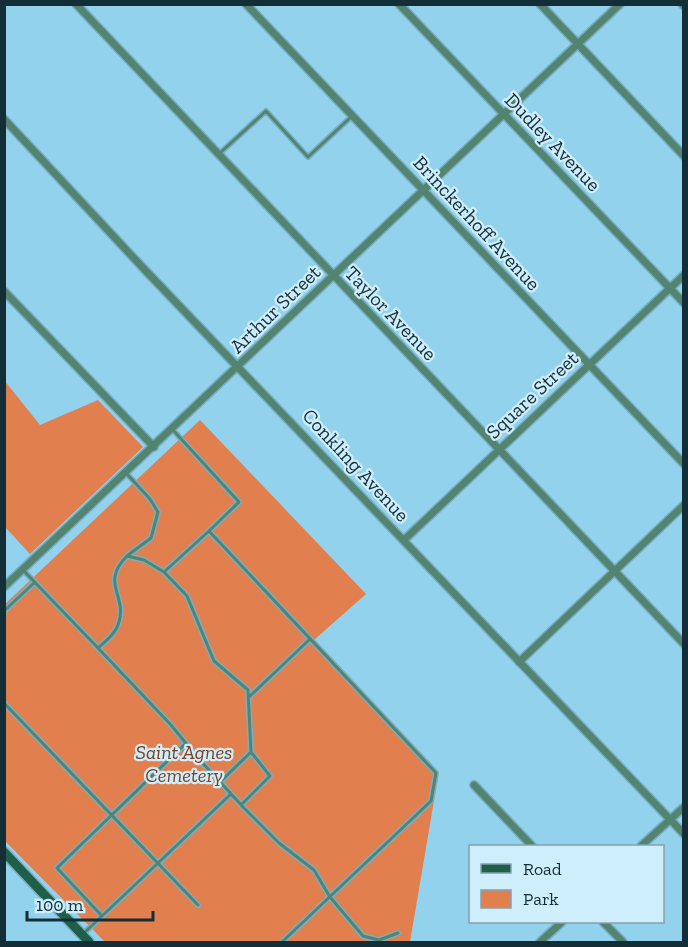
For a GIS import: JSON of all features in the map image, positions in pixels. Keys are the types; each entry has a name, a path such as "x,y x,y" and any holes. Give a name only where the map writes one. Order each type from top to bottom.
{"street":[{"name":"Taylor Avenue","path":"76,4 684,644"},
{"name":"Brinckerhoff Avenue","path":"246,4 684,464"},
{"name":"Dudley Avenue","path":"399,4 684,303"},
{"path":"540,4 684,156"},
{"name":"Arthur Street","path":"4,587 620,4"},
{"name":"Conkling Avenue","path":"4,119 145,270 684,834"},
{"name":"Square Street","path":"404,540 684,275"},
{"path":"4,291 154,447"},
{"path":"519,662 684,505"},
{"path":"474,785 531,845"},
{"path":"642,845 684,807"},
{"path":"4,852 85,939"},
{"path":"540,942 560,923"},
{"path":"605,923 623,942"}],"lane":[{"path":"219,154 266,111 308,157 352,116"},
{"path":"164,572 239,502 172,429"},
{"path":"98,648 119,623 120,608 114,574 127,556 151,538 158,512 150,499 126,473"},
{"path":"208,531 436,773 431,801 282,942"},
{"path":"127,556 144,560 164,572 187,597 214,661 241,682 250,696 251,752 270,776 241,805"},
{"path":"23,570 171,725 241,805 279,843 314,870 330,897 363,936 379,940 398,933"},
{"path":"4,611 35,582"},
{"path":"250,696 310,639"},
{"path":"4,703 198,905"},
{"path":"102,916 57,868 186,744"},
{"path":"220,782 251,752"},
{"path":"85,939 102,916 231,794"}],"green space":[{"path":"4,380 40,425 98,400 143,447 30,554 5,527"},
{"name":"Saint Agnes Cemetery","path":"200,420 366,594 314,640 438,777 410,942 105,942 5,841 4,605"}]}
